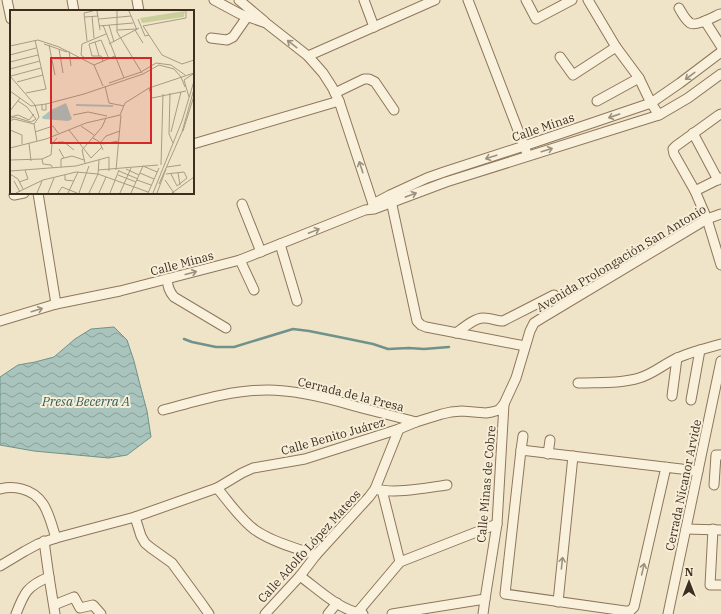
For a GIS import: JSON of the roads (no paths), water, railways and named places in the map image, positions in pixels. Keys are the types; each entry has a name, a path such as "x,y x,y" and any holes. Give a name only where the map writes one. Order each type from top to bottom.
{"street":[{"path":"7,0 10,14"},
{"path":"72,0 74,10"},
{"path":"137,0 139,10"},
{"path":"214,0 247,17 266,23"},
{"path":"239,0 308,56 323,73 337,97 373,204"},
{"path":"364,0 374,27"},
{"path":"308,56 374,27 416,4 435,0"},
{"path":"468,0 527,156"},
{"path":"526,0 536,19 572,0"},
{"path":"588,0 616,46 639,78 651,103 659,115"},
{"path":"679,8 691,24 705,21 720,14"},
{"path":"211,38 227,40 233,37 247,17"},
{"path":"705,21 721,46"},
{"path":"560,57 573,75 616,46"},
{"name":"Calle Minas","path":"365,210 374,209 391,198 444,172 651,103 721,52"},
{"name":"Calle Minas","path":"0,321 56,304 120,291 240,260 365,210 373,204 659,115 688,98 721,74"},
{"path":"597,101 639,78"},
{"path":"194,144 337,97 364,79 369,79 375,82 394,110"},
{"path":"721,114 673,149 674,154 695,191 707,219 721,265"},
{"path":"694,133 719,179 695,191"},
{"path":"14,195 19,194"},
{"path":"38,194 56,304"},
{"path":"391,198 417,321 426,327 525,346 516,378 504,404"},
{"path":"242,204 261,252"},
{"name":"Avenida Prolongación San Antonio","path":"525,346 534,324 542,318 707,219 721,214"},
{"path":"280,244 297,301"},
{"path":"240,260 254,290"},
{"path":"167,279 168,288 174,297 226,328"},
{"path":"456,333 477,319 481,318 503,321 554,295"},
{"path":"578,383 625,381 640,378 677,358 721,344"},
{"path":"691,400 700,350"},
{"path":"672,396 677,358"},
{"name":"Cerrada Nicanor Arvide","path":"668,614 721,361"},
{"name":"Cerrada de la Presa","path":"163,410 212,397 243,392 267,390 295,391 416,422"},
{"name":"Calle Benito Juárez","path":"0,566 38,544 135,517 217,488 253,468 305,459 399,429 416,422 452,412 462,411 486,413 499,410 504,404"},
{"name":"Calle Minas de Cobre","path":"483,614 484,599 497,524 504,404"},
{"name":"Calle Adolfo López Mateos","path":"265,614 375,489 399,429"},
{"path":"523,436 505,594 630,611 634,607 666,467"},
{"path":"548,454 550,440"},
{"path":"521,450 698,471"},
{"path":"714,485 716,455 721,455"},
{"path":"558,602 573,456"},
{"path":"375,489 383,491 409,490 447,485"},
{"path":"0,489 17,488 27,490 40,499 46,508 56,538"},
{"path":"217,488 240,517 254,529 271,539 316,555"},
{"path":"383,494 400,562"},
{"path":"135,517 141,536 145,543 172,563 209,614"},
{"path":"300,576 337,603 359,614 400,562 497,524"},
{"path":"686,529 717,529 710,585 721,585"},
{"path":"44,542 55,609 74,597 80,608 93,605 101,614"},
{"path":"16,614 22,599 29,588 38,581 49,577"},
{"path":"392,614 484,599"},
{"path":"328,614 337,603"}],"water":[{"name":"Presa Becerra A","path":"114,327 127,340 147,411 151,437 127,455 109,458 34,451 0,445 0,377 18,365 54,357 75,339 91,329"}],"waterway":[{"path":"184,339 216,347 234,347 293,329 373,344 388,349 449,347"}]}
